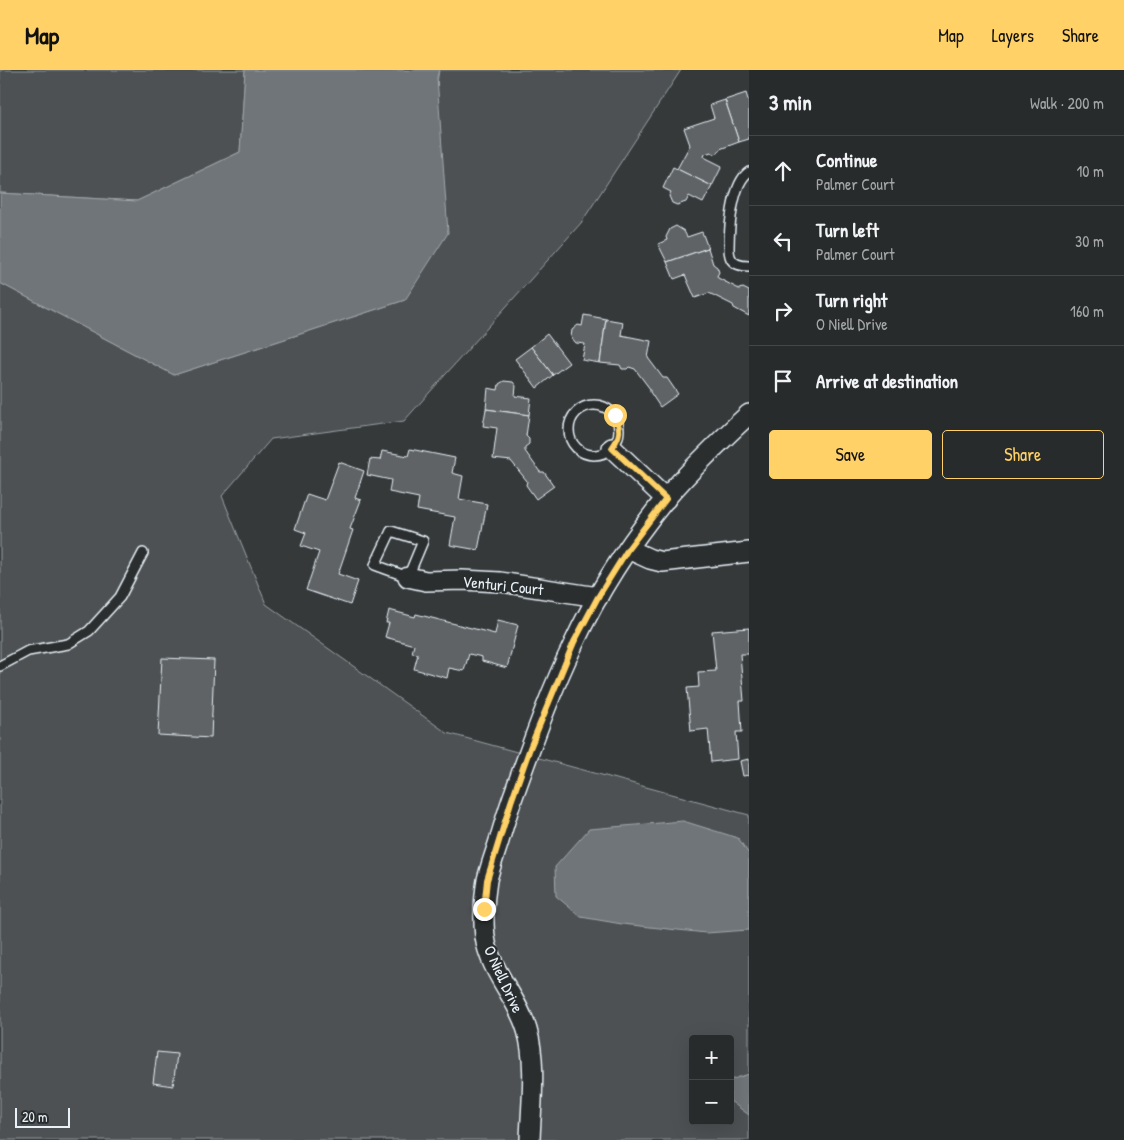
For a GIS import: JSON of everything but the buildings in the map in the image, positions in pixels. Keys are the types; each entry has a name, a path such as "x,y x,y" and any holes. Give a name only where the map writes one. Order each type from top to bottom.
{"street":[{"name":"O Niell Drive","path":"530,1140 533,1066 531,1050 520,1010 492,959 485,939 484,909 487,880 530,748 574,642 598,597 628,549 666,499 704,457 749,414"},
{"path":"612,448 666,499"},
{"path":"628,549 650,560 662,562 749,552"},
{"name":"Venturi Court","path":"408,577 426,581 500,582 598,597"}],"lane":[{"path":"749,172 744,175 740,184 732,208 729,232 730,256 734,263 749,266"},
{"path":"593,405 602,406 609,409 615,415 620,427 618,439 612,448 604,454 596,456 580,451 574,445 569,434 569,425 572,417 581,408 593,405"},
{"name":"Venturi Court","path":"391,531 423,542 408,577 375,565 391,531"},
{"path":"0,666 28,651 68,644 89,631 120,597 143,553"}],"shaded area":[{"path":"0,70 245,70 240,152 137,201 0,193"},
{"path":"245,70 439,70 437,77 448,233 405,300 174,375 0,283 0,193 137,201 240,152"},
{"path":"439,70 681,70 581,223 404,421 271,439 222,496 266,604 447,733 749,815 749,1140 0,1140 0,283 174,375 405,300"},
{"path":"683,821 738,838 749,854 749,930 706,933 622,924 581,917 556,896 555,867 589,829"},
{"path":"749,1074 749,1115 734,1104 734,1079"}],"route":[{"path":"484,909 487,880 511,802 558,677 598,597 628,549 666,499 612,448 618,439 620,427 615,415"}]}
